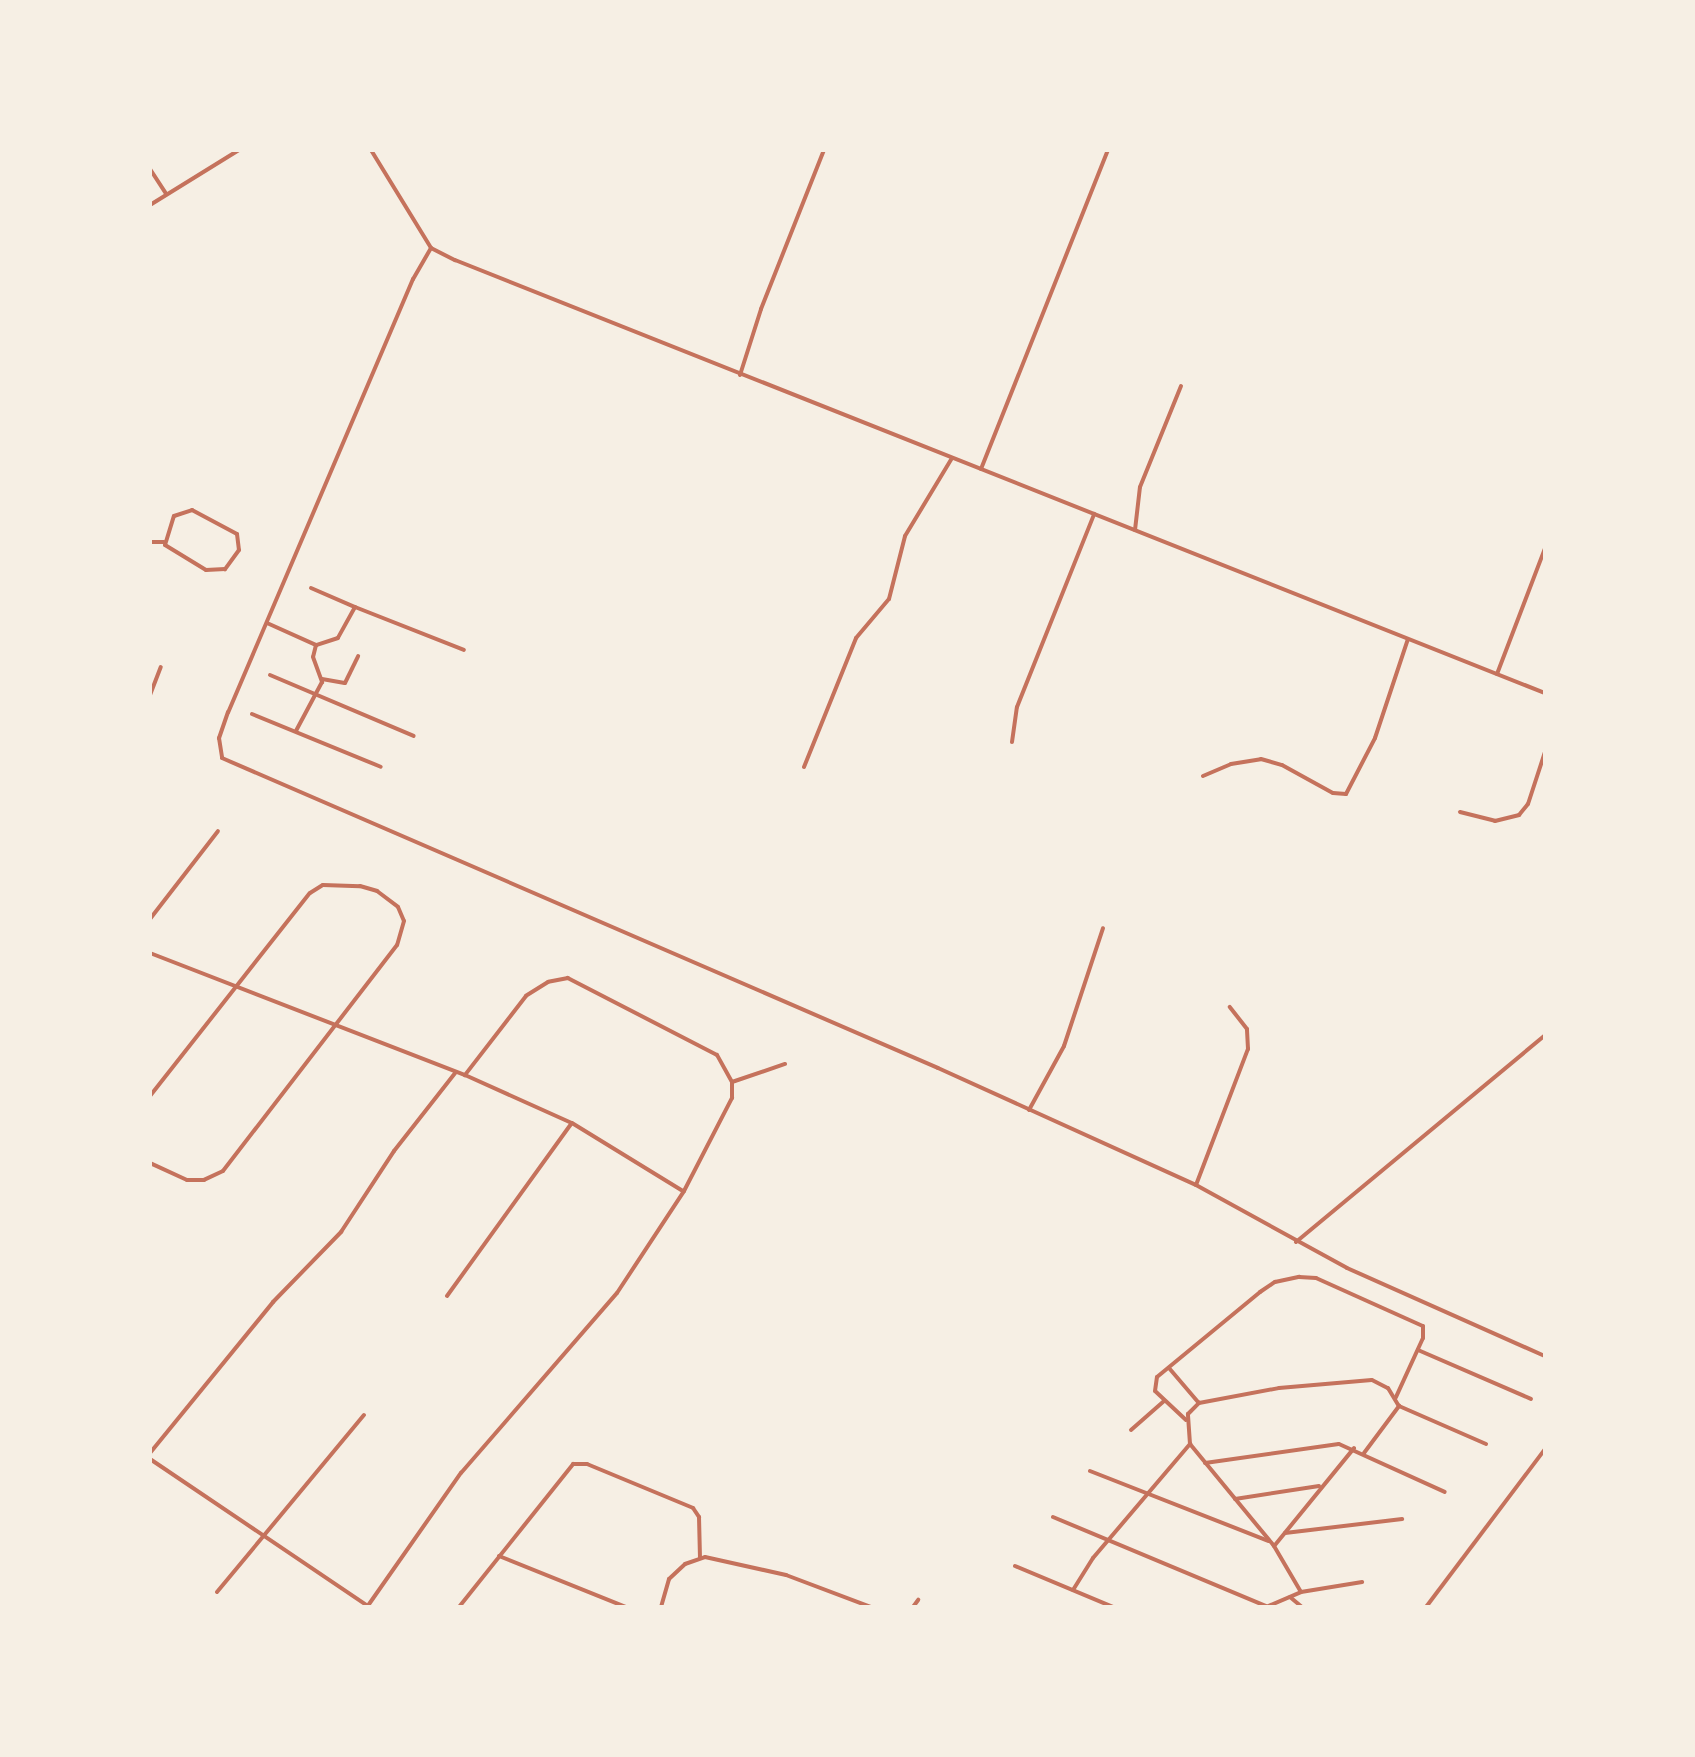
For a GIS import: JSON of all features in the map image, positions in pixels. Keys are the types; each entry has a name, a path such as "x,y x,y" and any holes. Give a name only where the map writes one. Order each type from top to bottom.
{"street":[{"path":"150,205 239,150"},
{"path":"371,150 431,248 1545,693"},
{"path":"740,374 761,309 824,150"},
{"path":"981,469 1108,150"},
{"path":"150,169 166,195"},
{"path":"431,248 413,279 219,738 222,758 1196,1185 1296,1242 1545,1356"},
{"path":"1135,530 1140,487 1181,386"},
{"path":"804,767 856,638 889,599 905,536 952,458"},
{"path":"192,510 234,530 239,550 229,566 212,571 170,551 164,542 176,514 192,510"},
{"path":"1012,742 1017,707 1094,514"},
{"path":"150,542 164,542"},
{"path":"1497,674 1545,548"},
{"path":"310,588 464,650"},
{"path":"267,624 316,646 338,638 354,606"},
{"path":"1204,776 1231,764 1261,759 1282,764 1333,793 1346,794 1379,726 1408,639"},
{"path":"296,731 322,679 313,657 316,646"},
{"path":"322,679 345,683 358,656"},
{"path":"150,695 161,668"},
{"path":"270,674 414,736"},
{"path":"252,714 381,767"},
{"path":"1460,812 1496,821 1519,815 1528,804 1545,752"},
{"path":"150,919 218,831"},
{"path":"150,1096 310,893 336,884 370,888 398,907 404,921 401,937 223,1171 204,1180 187,1180 150,1163"},
{"path":"1028,1110 1064,1046 1104,928"},
{"path":"150,953 465,1075 572,1123 684,1191"},
{"path":"456,1072 394,1151 341,1232 274,1302 150,1456 368,1606 461,1473 617,1293 726,1118 732,1082 712,1051 568,978 548,982 526,996 465,1075"},
{"path":"1196,1185 1248,1048 1247,1029 1230,1007"},
{"path":"1296,1242 1545,1035"},
{"path":"732,1082 786,1064"},
{"path":"447,1296 572,1123"},
{"path":"1188,1422 1164,1401 1154,1386 1169,1368 1260,1292 1276,1282 1299,1277 1316,1278 1420,1324 1425,1333 1396,1397"},
{"path":"1418,1350 1531,1398"},
{"path":"1169,1368 1199,1403"},
{"path":"1301,1592 1274,1546 1190,1444 1189,1411 1199,1403 1363,1380 1378,1382 1396,1397 1399,1406 1486,1444"},
{"path":"1131,1430 1164,1401"},
{"path":"1364,1453 1399,1406"},
{"path":"217,1592 364,1415"},
{"path":"1073,1590 1146,1494 1190,1444"},
{"path":"1205,1463 1316,1444 1354,1448 1445,1492"},
{"path":"1274,1546 1319,1486 1354,1448"},
{"path":"1426,1607 1545,1449"},
{"path":"459,1607 567,1469 581,1462 692,1508 700,1523 700,1558"},
{"path":"1090,1470 1269,1540"},
{"path":"1234,1499 1319,1486"},
{"path":"1053,1517 1266,1607 1301,1592 1362,1582"},
{"path":"1285,1533 1402,1520"},
{"path":"498,1556 626,1607"},
{"path":"661,1607 669,1578 685,1564 700,1558 786,1575 872,1607"},
{"path":"1014,1566 1113,1607"},
{"path":"1290,1596 1302,1607"},
{"path":"913,1607 918,1600"}]}
